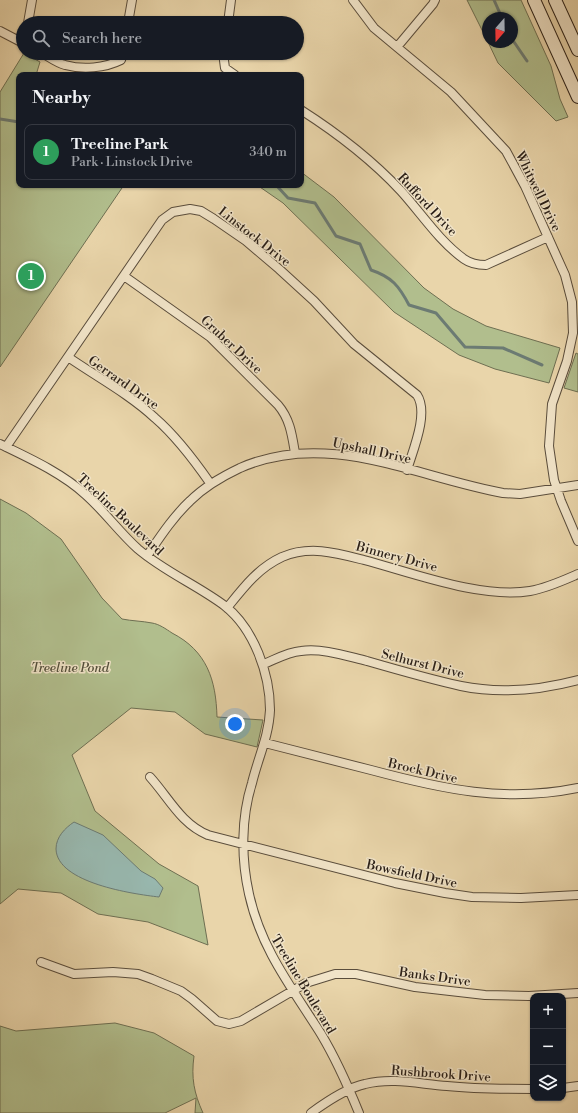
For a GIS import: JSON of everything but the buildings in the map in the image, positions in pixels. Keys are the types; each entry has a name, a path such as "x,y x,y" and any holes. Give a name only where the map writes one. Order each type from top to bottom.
{"main road":[{"path":"534,0 578,97"},
{"path":"555,0 578,50"}],"street":[{"path":"29,16 32,0"},
{"path":"129,16 132,0"},
{"path":"229,16 231,0"},
{"name":"Whitwell Drive","path":"353,0 374,28 451,92 506,151 516,166 568,284 573,316 572,342 552,404 550,418 550,464 557,488 578,541"},
{"path":"397,47 435,0"},
{"path":"0,31 16,39"},
{"path":"54,60 63,65 73,67 107,67 121,60"},
{"path":"224,60 225,68 231,72"},
{"name":"Rufford Drive","path":"304,112 334,133 384,174 445,241 470,263 477,266 486,265 548,237"},
{"name":"Linstock Drive","path":"3,445 68,357 167,215 178,210 190,209 201,211 246,241 314,300 354,344 417,396 422,408 422,416 407,470"},
{"name":"Gruber Drive","path":"124,276 210,337 278,405 285,413 290,425 294,453"},
{"name":"Gerrard Drive","path":"68,357 134,401 156,418 182,446 210,483"},
{"name":"Treeline Boulevard","path":"3,445 61,476 95,503 120,532 147,556 227,608 249,636 264,664 270,708 265,743 249,794 244,830 246,879 257,924 267,948 330,1050 359,1113"},
{"name":"Upshall Drive","path":"147,556 178,513 210,483 254,462 294,453 321,452 345,454 503,494 520,494 578,485"},
{"name":"Binnery Drive","path":"227,608 255,574 281,558 304,550 339,553 477,590 494,592 510,593 541,589 578,574"},
{"name":"Selhurst Drive","path":"264,664 294,652 315,651 339,654 443,681 482,689 523,690 578,680"},
{"name":"Brock Drive","path":"265,743 452,790 513,795 541,794 578,788"},
{"name":"Bowsfield Drive","path":"150,777 166,794 184,820 208,835 395,883 445,893 472,897 520,898 578,895"},
{"name":"Banks Drive","path":"41,962 74,974 119,972 138,974 152,978 181,991 217,1021 228,1024 242,1021 293,991 317,979 346,974 368,976 415,988 485,995 536,996 578,993"},
{"name":"Rushbrook Drive","path":"311,1113 363,1084 393,1081 476,1089 530,1089"},
{"path":"566,1088 578,1086"}],"green space":[{"path":"467,0 521,0 551,66 560,99 568,117 556,121 498,63 491,48 518,48 518,12 482,12 482,30"},
{"path":"20,60 36,60 40,62 37,72 16,72 16,188 122,188 0,367 0,92"},
{"path":"304,174 334,197 424,288 453,309 486,326 560,348 549,383 495,369 459,355 394,312 283,203 261,188 304,188"},
{"path":"576,353 578,354 578,392 564,388"},
{"name":"Treeline Pond","path":"0,499 26,513 61,539 102,598 122,619 157,624 184,640 194,649 207,668 212,679 217,717 263,720 257,747 205,734 175,712 131,708 72,755 95,811 159,864 198,886 208,945 148,922 98,914 61,893 18,889 0,904"},
{"path":"115,1023 154,1033 194,1056 194,1085 197,1099 203,1113 195,1113 196,1098 165,1113 0,1113 0,1026 16,1031"}],"water":[{"path":"74,822 103,835 141,871 155,879 163,888 159,897 132,893 98,885 69,870 60,861 56,845 62,833"}],"waterway":[{"path":"494,0 499,12"},
{"path":"518,48 527,61"},
{"path":"0,119 16,122"},
{"path":"279,188 288,198 315,203 336,236 360,244 371,270 390,279 402,292 409,305 436,313 465,347 503,348 542,365"}],"place":[{"name":"Treeline Park","path":"31,276"}]}
